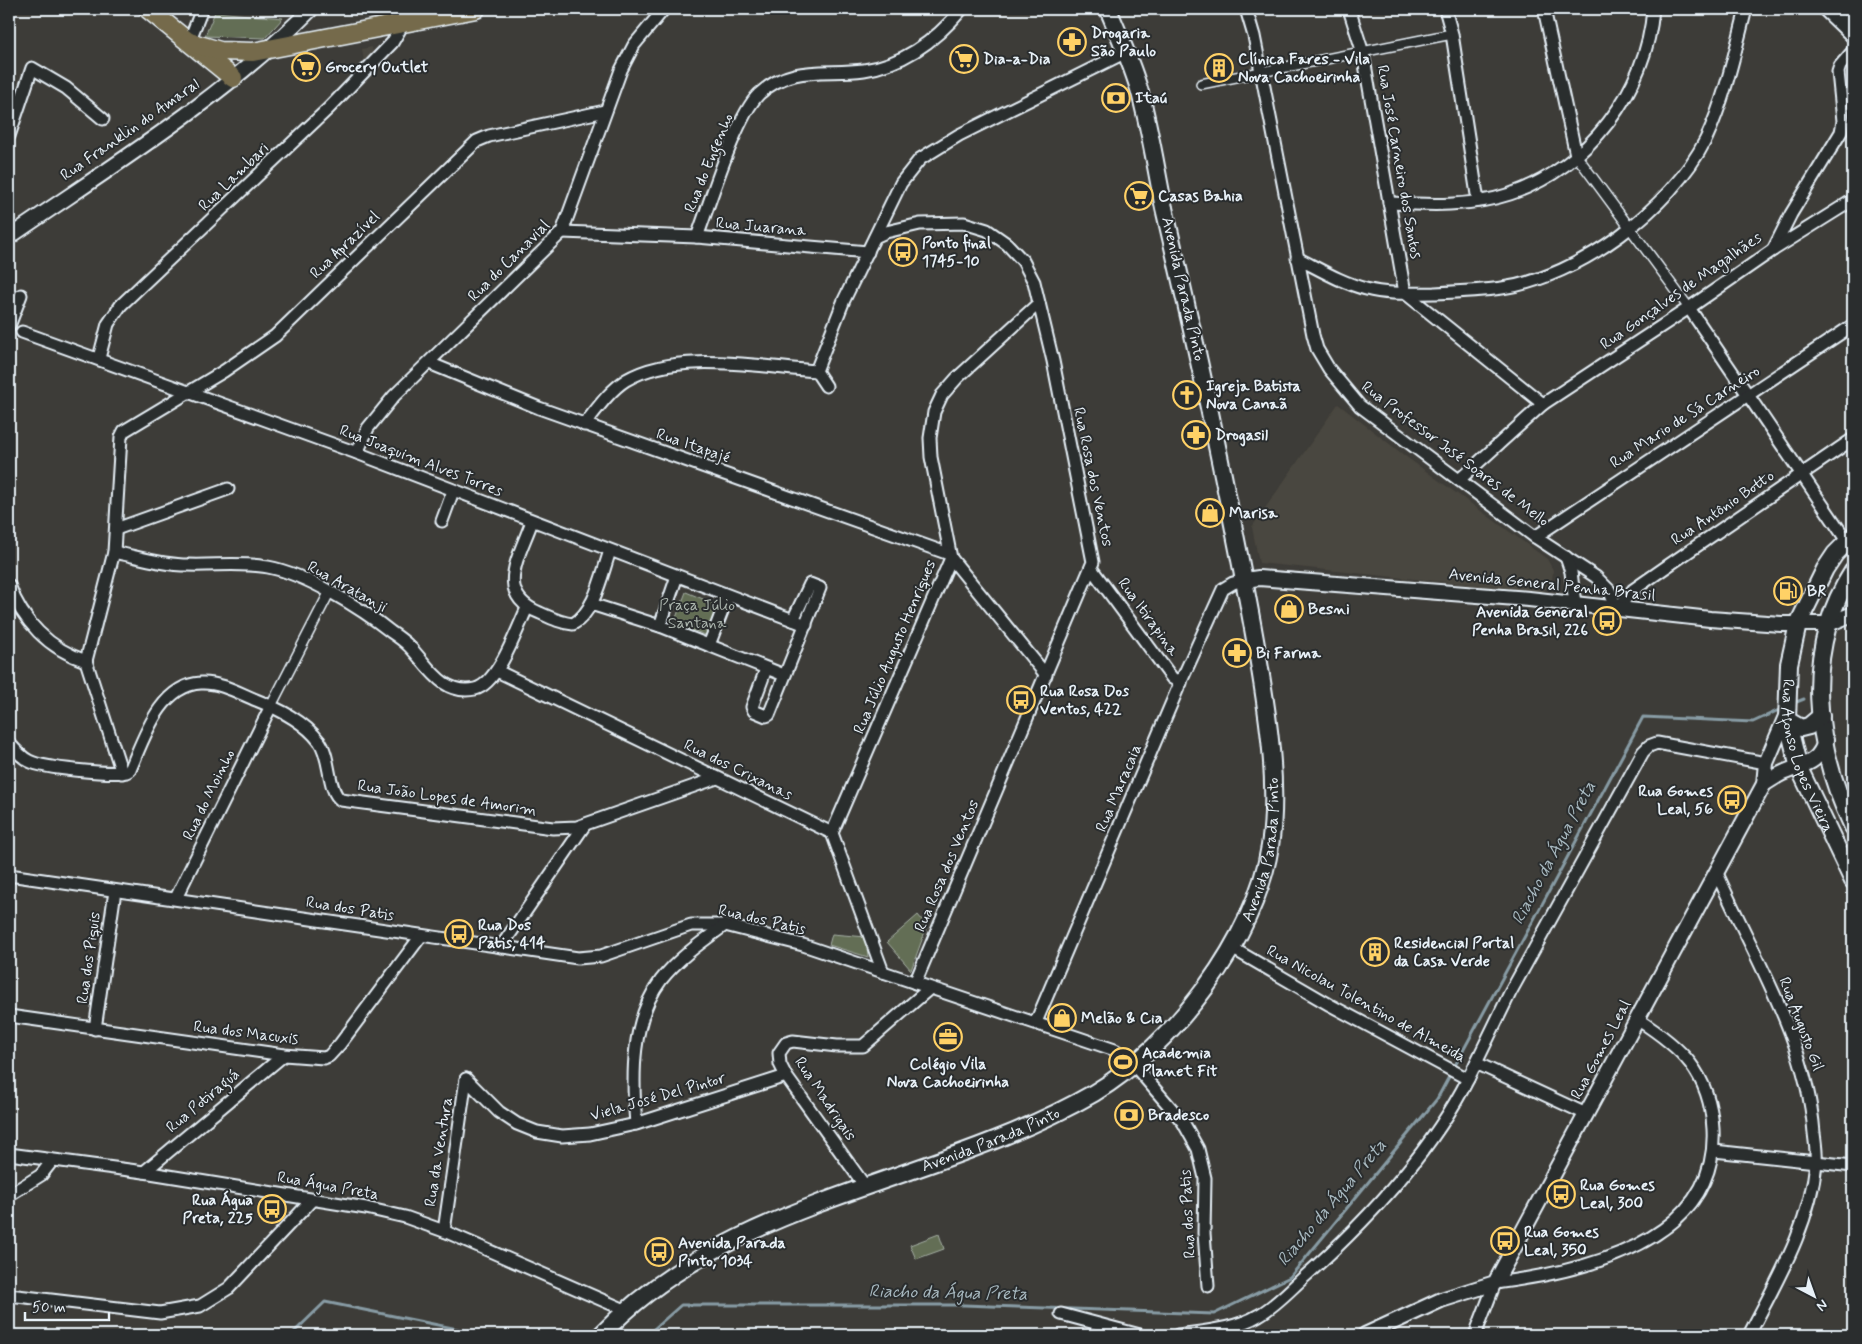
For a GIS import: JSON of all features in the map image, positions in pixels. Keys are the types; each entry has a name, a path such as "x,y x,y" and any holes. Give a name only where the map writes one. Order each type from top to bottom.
{"main road":[{"path":"148,9 233,78"},
{"path":"189,42 220,51 253,52 476,9"},
{"name":"Avenida Parada Pinto","path":"601,1335 625,1310 686,1265 716,1248 761,1227 865,1186 976,1148 1032,1125 1092,1093 1133,1064 1168,1034 1192,1006 1232,948 1265,867 1270,843 1272,781 1269,721 1245,580 1195,337 1140,93 1126,52 1108,9"},
{"path":"1827,9 1853,34"},
{"name":"Rua Afonso Lopes Vieira","path":"1850,538 1833,557 1816,586 1798,624 1789,664 1787,717 1799,768 1853,881"},
{"path":"1833,557 1852,576"},
{"name":"Rua Afonso Lopes Vieira","path":"1852,576 1834,606 1821,646 1819,672 1821,716 1826,740 1838,791 1853,827"},
{"path":"1787,717 1800,728 1810,726 1821,716"}],"street":[{"path":"189,42 202,9"},
{"name":"Rua Franklin do Amaral","path":"9,237 152,138 233,78 270,50 311,9"},
{"name":"Rua do Canavial","path":"357,453 368,428 381,410 562,232 621,70 634,45 664,9"},
{"name":"Rua do Engenho","path":"697,237 731,146 743,120 758,95 788,76 807,72 864,70 900,58 923,47 945,30 962,9"},
{"name":"Rua Professor José Soares de Mello","path":"1246,9 1254,36 1297,258 1317,349 1329,369 1360,406 1535,537 1596,577 1609,590 1617,609"},
{"name":"Rua José Carneiro dos Santos","path":"1349,9 1364,53 1405,293"},
{"path":"1445,9 1452,34 1478,201"},
{"path":"1544,9 1576,155 1689,308 1801,474 1850,538"},
{"path":"1389,203 1425,205 1478,201 1510,194 1532,185 1559,170 1603,128 1619,108 1634,83 1649,37 1653,9"},
{"path":"1297,258 1366,289 1405,293 1503,288 1539,278 1579,261 1631,228 1668,192 1689,166 1706,139 1724,90 1746,9"},
{"name":"Rua Lambari","path":"99,358 108,324 121,305 329,108 392,43 403,24"},
{"path":"1201,84 1452,34"},
{"name":"Rua Gonçalves de Magalhães","path":"1459,480 1543,404 1773,250 1791,214 1841,132 1843,120 1838,72 1840,66 1853,51"},
{"path":"816,371 844,300 900,183 920,159 959,135 1126,52"},
{"path":"9,136 32,68 45,73 66,88 103,119"},
{"name":"Rua Aprazível","path":"116,529 121,437 129,426 188,393 275,336 477,141 489,136 605,111"},
{"path":"1773,250 1853,200"},
{"name":"Rua Rosa dos Ventos","path":"875,237 886,232 920,224 964,223 987,230 1007,244 1024,261 1034,282 1039,303 1094,562 915,983"},
{"name":"Rua Juarana","path":"562,232 697,237 868,252"},
{"path":"1405,293 1543,404"},
{"path":"9,326 21,295"},
{"name":"Rua Júlio Augusto Henriques","path":"832,833 950,556 931,457 930,438 934,412 942,395 957,378 1039,303"},
{"name":"Rua Mario de Sá Carneiro","path":"1535,537 1853,325"},
{"name":"Rua Joaquim Alves Torres","path":"22,332 99,358 188,393 357,453 806,626"},
{"name":"Rua Itapajé","path":"429,363 480,386 584,425 950,556"},
{"path":"584,425 610,392 641,372 661,367 704,363 816,371"},
{"path":"816,371 826,386"},
{"name":"Rua Antônio Botto","path":"1617,609 1633,590 1853,439"},
{"path":"9,743 21,756 34,764 122,773 86,661 114,552 116,529 228,489"},
{"path":"442,521 453,491"},
{"path":"532,521 512,578 512,590 519,602 527,608 564,623 573,624 582,617 591,604 610,551"},
{"name":"Rua Aratanji","path":"114,552 165,564 244,564 270,567 294,576 364,612 409,646 434,678 465,690 476,689 485,684 497,671 527,608"},
{"path":"950,556 1046,675"},
{"path":"1566,557 1571,572 1575,604"},
{"name":"Rua Itirapina","path":"1091,568 1172,678 1180,683"},
{"path":"660,626 676,576"},
{"name":"Avenida General Penha Brasil","path":"1245,580 1258,578 1575,604 1710,619 1798,624 1828,624 1853,614"},
{"name":"Rua Maracaia","path":"1036,1022 1180,683 1223,589 1232,583 1245,580"},
{"path":"766,669 752,707 754,711 766,716 769,715 820,588 810,584 792,620"},
{"path":"9,585 18,608 38,632 69,655 86,661"},
{"path":"271,706 329,593"},
{"path":"709,646 728,596"},
{"path":"591,604 660,626 784,675"},
{"name":"Rua dos Crixanas","path":"497,671 832,833"},
{"name":"Rua João Lopes de Amorim","path":"122,773 130,770 148,728 162,706 175,693 187,686 201,683 215,684 271,706 294,718 320,742 326,754 333,791 341,800 553,828 584,826 717,778"},
{"name":"Rua do Moinho","path":"176,898 271,706"},
{"name":"Rua Gomes Leal","path":"1475,1335 1495,1283 1764,784 1766,763 1787,717"},
{"path":"1764,784 1785,772 1806,765 1818,756 1826,740"},
{"path":"1476,1063 1510,993 1637,760 1649,746 1657,743 1766,763"},
{"path":"501,947 584,826"},
{"path":"832,833 883,972"},
{"name":"Rua Augusto Gil","path":"1716,872 1772,991 1800,1057 1812,1113 1816,1162 1799,1234 1784,1270 1749,1335"},
{"name":"Rua dos Patis","path":"9,876 176,898 422,936 591,958 691,925 725,925 802,944 1036,1022 1115,1050 1133,1064 1183,1122 1198,1149 1205,1178 1204,1233 1208,1286"},
{"name":"Rua dos Piquis","path":"95,1029 115,891"},
{"path":"636,1124 633,1067 642,1022 651,998 661,980 676,965 725,925"},
{"name":"Rua dos Macuxis","path":"9,1016 284,1055 324,1058 334,1052 422,936"},
{"name":"Rua Nicolau Tolentino de Almeida","path":"1232,948 1330,1005 1468,1079 1476,1063 1586,1114"},
{"name":"Rua Madrigais","path":"865,1186 786,1076 778,1058 779,1053 786,1043 793,1041 837,1046 863,1046 930,988"},
{"path":"1365,1335 1441,1300 1495,1283 1552,1275 1588,1265 1637,1245 1660,1232 1685,1212 1706,1178 1714,1151 1712,1107 1701,1078 1682,1052 1637,1019"},
{"name":"Rua Potiraguá","path":"144,1172 284,1055"},
{"name":"Viela José Del Pintor","path":"466,1079 499,1112 517,1124 537,1132 562,1136 590,1134 636,1124 786,1076"},
{"name":"Rua da Ventura","path":"444,1231 466,1079"},
{"path":"1178,1335 1218,1329 1249,1320 1268,1309 1336,1249 1437,1132 1468,1079"},
{"path":"1714,1151 1853,1166"},
{"name":"Rua Água Preta","path":"9,1154 144,1172 385,1212 444,1231 625,1310"},
{"path":"9,1195 41,1175 52,1161"},
{"path":"9,1294 149,1312 193,1308 214,1299 228,1288 312,1200"},
{"path":"1061,1314 1140,1335"}],"shaded area":[{"path":"372,47 373,54 364,61 362,49"},
{"path":"1338,404 1405,456 1547,559 1553,570 1552,583 1543,592 1259,563 1252,527"}],"green space":[{"path":"1834,9 1853,9 1853,26"},
{"path":"215,12 283,18 265,38 205,36"},
{"name":"Praça Júlio Santana","path":"686,592 720,606 708,636 674,623"},
{"path":"918,915 927,926 911,970 887,942"},
{"path":"832,934 866,937 868,957 829,945"},
{"path":"939,1234 944,1249 916,1259 910,1245"}],"waterway":[{"name":"Riacho da Água Preta","path":"1794,703 1804,699"},
{"name":"Riacho da Água Preta","path":"647,1335 681,1305 964,1305 1214,1314 1290,1277 1437,1099 1643,717 1753,722 1781,709"},
{"name":"Riacho da Água Preta","path":"291,1335 325,1302 487,1335"}],"place":[{"name":"Drogaria São Paulo","path":"1072,42"},
{"name":"Dia-a-Dia","path":"964,59"},
{"name":"Grocery Outlet","path":"306,67"},
{"name":"Clínica Fares - Vila Nova Cachoeirinha","path":"1219,68"},
{"name":"Itaú","path":"1116,98"},
{"name":"Casas Bahia","path":"1139,196"},
{"name":"Ponto final 1745-10","path":"903,252"},
{"name":"Igreja Batista Nova Canaã","path":"1187,395"},
{"name":"Drogasil","path":"1196,435"},
{"name":"Marisa","path":"1210,513"},
{"name":"BR","path":"1788,591"},
{"name":"Besni","path":"1289,609"},
{"name":"Avenida General Penha Brasil, 226","path":"1607,621"},
{"name":"Bi Farma","path":"1237,653"},
{"name":"Rua Rosa Dos Ventos, 422","path":"1021,700"},
{"name":"Rua Gomes Leal, 56","path":"1732,800"},
{"name":"Rua Dos Patis, 414","path":"459,934"},
{"name":"Residencial Portal da Casa Verde","path":"1375,952"},
{"name":"Melão & Cia","path":"1062,1018"},
{"name":"Colégio Vila Nova Cachoeirinha","path":"948,1037"},
{"name":"Academia Planet Fit","path":"1123,1062"},
{"name":"Bradesco","path":"1129,1115"},
{"name":"Rua Gomes Leal, 300","path":"1561,1194"},
{"name":"Rua Água Preta, 225","path":"272,1209"},
{"name":"Rua Gomes Leal, 350","path":"1505,1241"},
{"name":"Avenida Parada Pinto, 1034","path":"659,1252"}]}
